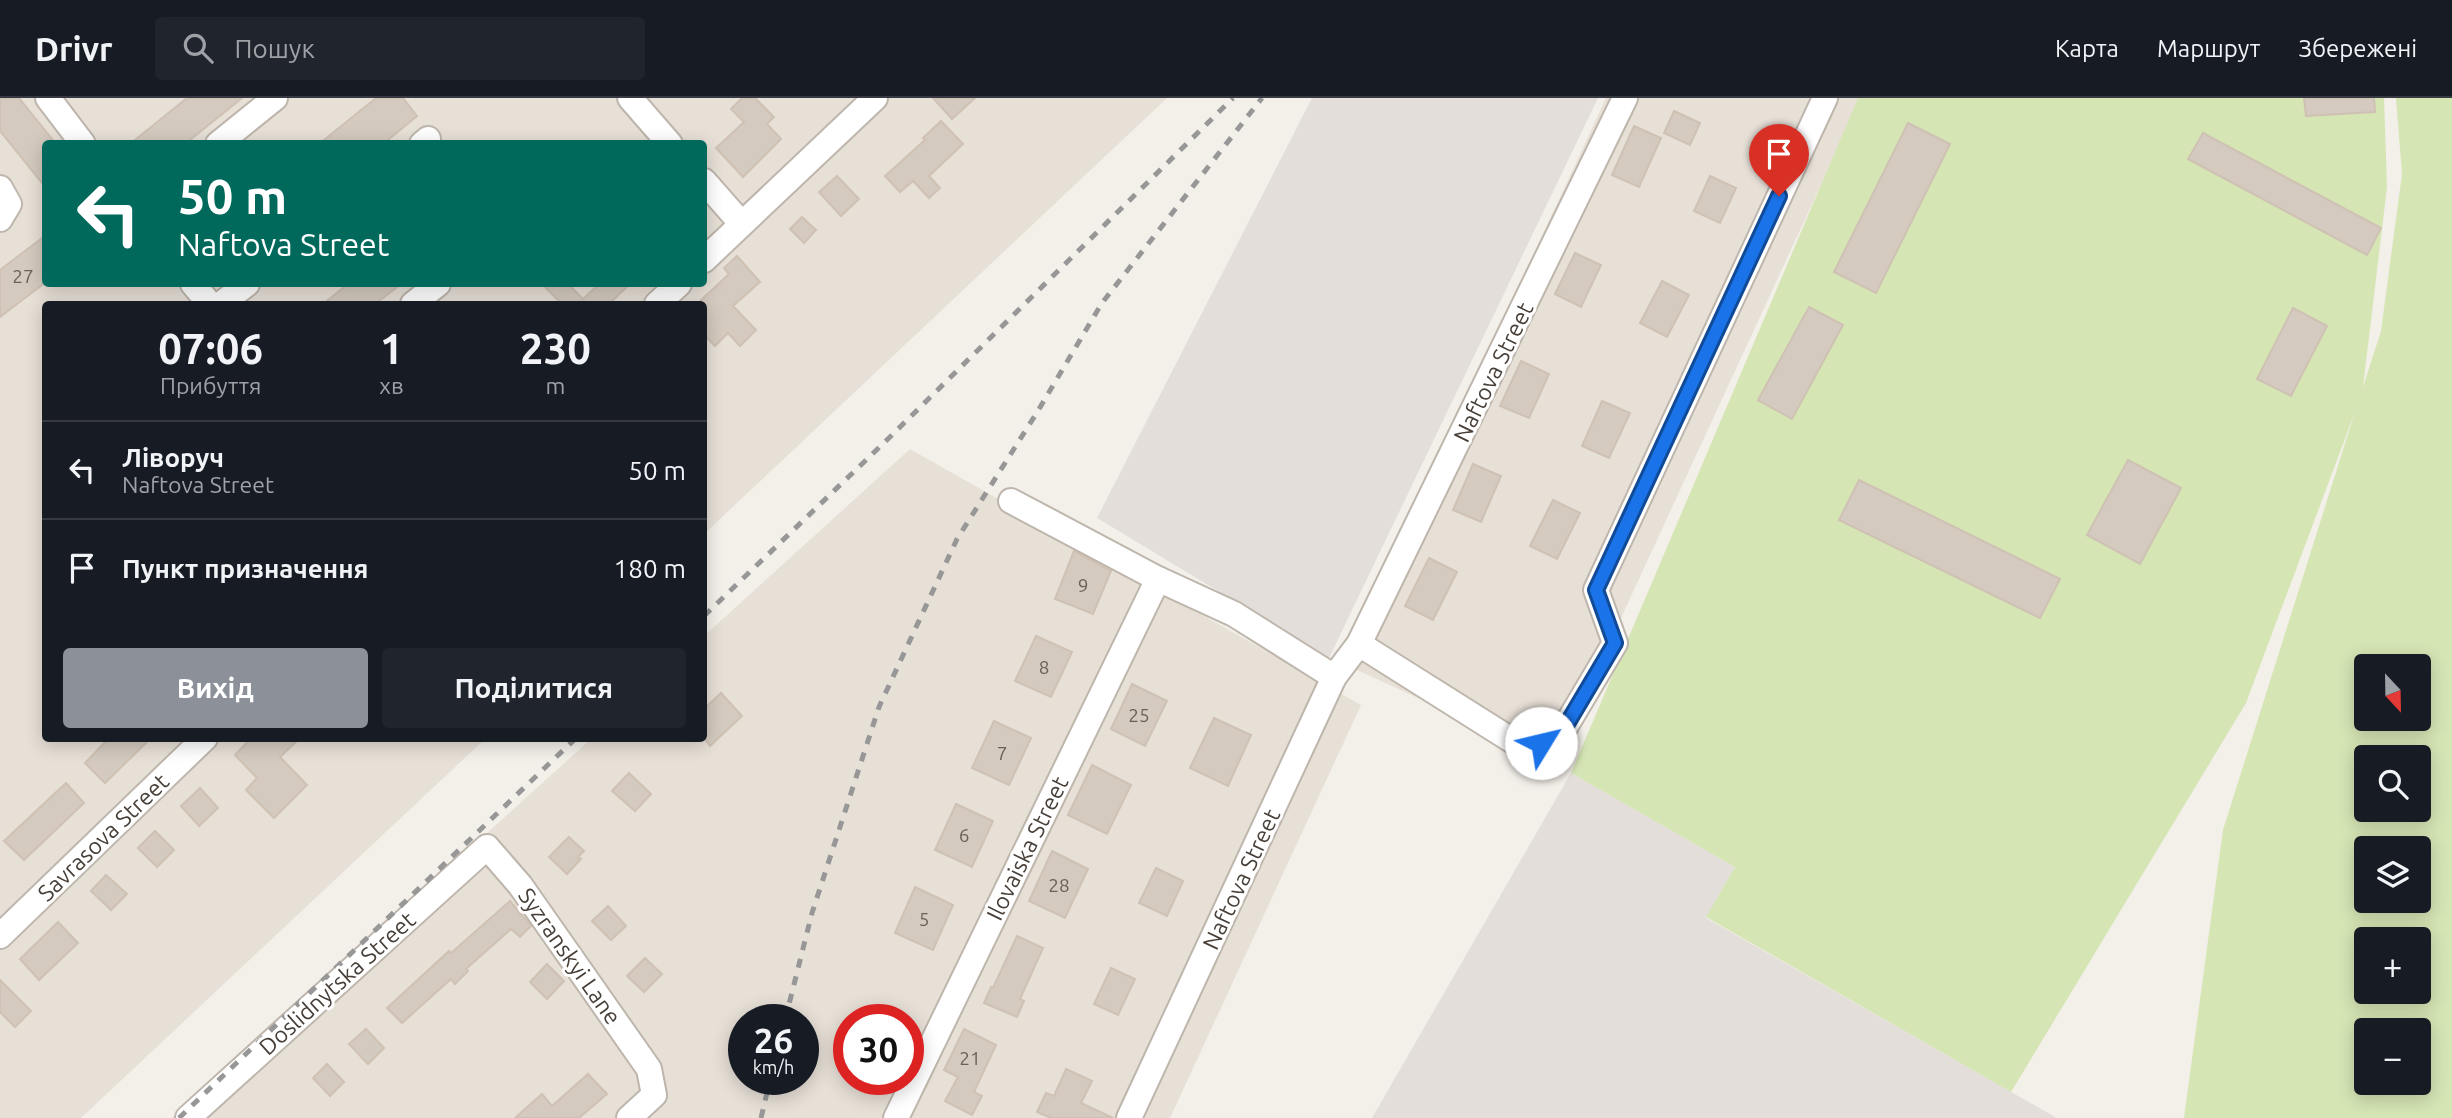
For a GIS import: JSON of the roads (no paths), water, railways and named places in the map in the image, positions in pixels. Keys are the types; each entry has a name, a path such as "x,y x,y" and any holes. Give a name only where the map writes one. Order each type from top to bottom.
{"street":[{"path":"48,98 80,140"},
{"path":"223,140 275,98"},
{"path":"630,98 667,140"},
{"path":"707,257 875,98"},
{"name":"Naftova Street","path":"1129,1118 1334,677 1359,644 1625,98"},
{"path":"1359,644 1524,748 1558,739 1615,643 1596,590 1825,98"},
{"path":"707,184 741,223"},
{"path":"0,188 9,204 0,219"},
{"path":"196,287 207,301"},
{"path":"225,301 243,287"},
{"path":"417,301 434,287"},
{"path":"660,301 676,287"},
{"path":"1011,501 1158,579 1234,614 1334,677"},
{"name":"Ilovaiska Street","path":"897,1118 1158,579"},
{"name":"Savrasova Street","path":"0,936 201,742"},
{"name":"Syzranskyi Lane","path":"487,847 520,885 649,1069 654,1096 629,1118"},
{"name":"Doslidnytska Street","path":"188,1118 487,847"}],"railway":[{"path":"707,613 892,435 1233,98"},
{"path":"789,1004 812,913 879,707 957,539 1102,303 1262,98"},
{"path":"179,1118 572,742"},
{"path":"761,1118 766,1095"}]}
